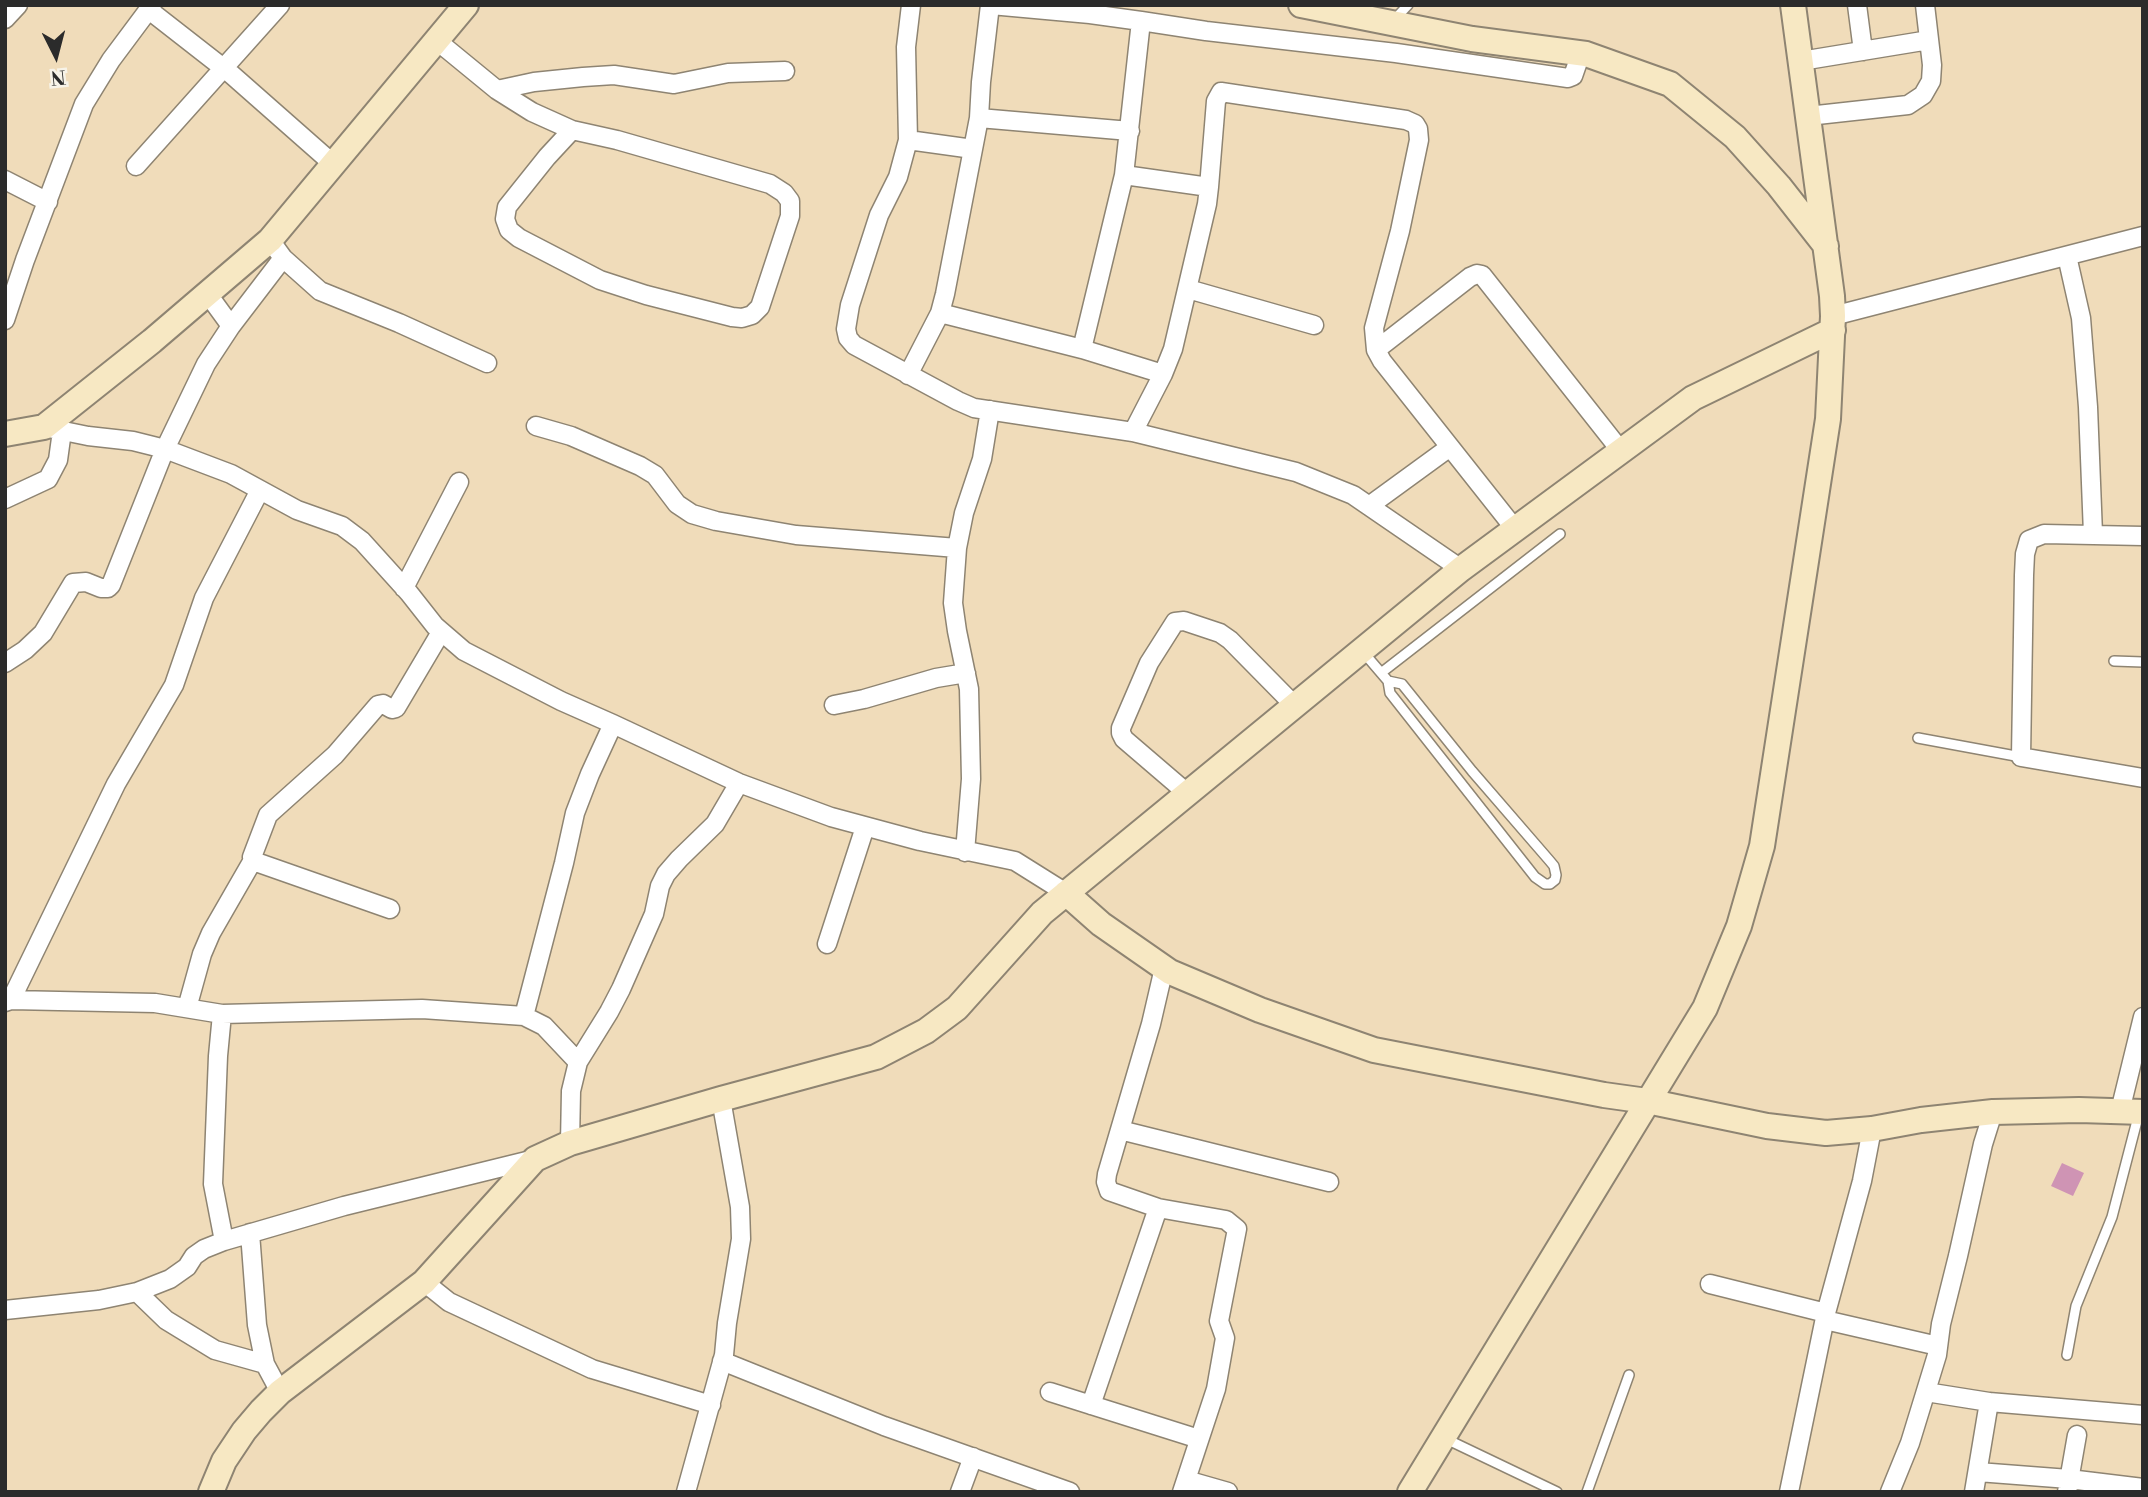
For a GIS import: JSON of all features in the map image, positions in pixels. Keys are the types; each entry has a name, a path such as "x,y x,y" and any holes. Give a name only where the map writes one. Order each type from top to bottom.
{"street":[{"path":"5,19 18,5"},
{"path":"135,166 280,5"},
{"path":"5,663 25,650 43,633 73,583 86,582 101,588 111,584 166,449 206,364 332,163 466,5"},
{"path":"911,5 906,47 908,140 898,177 879,215 850,306 846,329 848,338 854,345 974,408 1133,432 1296,472 1353,495 1461,569"},
{"path":"908,375 940,313 979,118 991,5 1090,13 1206,31 1396,53 1554,77 1567,78 1578,64"},
{"path":"1301,5 1400,14 1472,39 1670,84 1735,137 1779,186 1826,246"},
{"path":"1410,1492 1705,1008 1739,926 1762,846 1828,419 1833,323 1826,246 1793,5"},
{"path":"1857,5 1863,51"},
{"path":"1808,116 1908,105 1923,95 1931,82 1932,65 1925,5"},
{"path":"5,320 85,104 111,60 151,7 332,163"},
{"path":"1082,349 1124,175 1141,21"},
{"path":"436,40 497,90 532,112 572,130 771,184 784,192 790,201 790,216 760,307 752,315 732,317 646,295 600,280 519,238 509,230 505,219 507,207 572,130"},
{"path":"1801,61 1929,40"},
{"path":"497,90 534,82 583,77 614,75 674,84 728,74 785,71"},
{"path":"1133,432 1173,349 1207,204 1216,101 1220,92 1406,120 1415,124 1419,140 1400,231 1374,328 1376,350 1515,529"},
{"path":"979,118 1129,131"},
{"path":"908,140 973,149"},
{"path":"1124,175 1209,187"},
{"path":"5,180 48,202"},
{"path":"5,1310 99,1300 137,1292 160,1285 187,1268 194,1256 204,1249 224,1241 418,1187 535,1159 570,1143 721,1098 741,1095 876,1057 926,1031 957,1008 1042,913 1066,893 1461,569 1693,398 1833,323 2143,236"},
{"path":"53,429 207,293 277,249"},
{"path":"277,249 320,291 487,363"},
{"path":"2067,256 2081,318 2093,534"},
{"path":"1376,350 1470,277 1482,275 1621,451"},
{"path":"1188,289 1314,325"},
{"path":"207,293 231,326"},
{"path":"940,313 1082,349 1163,374"},
{"path":"965,852 971,779 970,689 953,603 957,548 964,513 982,459 990,410"},
{"path":"536,426 571,436 640,466 655,475 677,504 692,514 796,535 957,548"},
{"path":"5,499 48,479 58,460 53,429"},
{"path":"5,434 53,429 133,441 166,449 231,474 297,510 342,526 362,541 441,632 464,651 510,676 739,783 831,817 965,852 1015,861 1066,893 1101,925 1164,968 1260,1010 1374,1050 1767,1126 1826,1133 1993,1112 2134,1111 2143,1017"},
{"path":"1369,506 1450,447"},
{"path":"404,588 459,482"},
{"path":"260,490 204,598 174,685 116,784 8,1001 155,1003 222,1014 422,1009 524,1016 544,1026 578,1062"},
{"path":"2143,536 2044,534 2029,540 2024,575 2021,757 2143,778"},
{"path":"1188,793 1124,739 1121,733 1149,663 1175,622 1184,621 1220,633 1230,640 1294,706"},
{"path":"187,1008 202,954 211,933 253,860 268,816 335,755 374,708 383,704 396,708 441,632"},
{"path":"834,705 936,678 966,673"},
{"path":"524,1016 575,813 613,724"},
{"path":"570,1143 571,1091 578,1062 621,989 654,914 660,886 679,859 715,824 739,783"},
{"path":"827,944 865,827"},
{"path":"253,860 390,909"},
{"path":"1164,968 1151,1024 1107,1174 1109,1191 1158,1208 1226,1220 1237,1229 1219,1321 1225,1338 1216,1389 1184,1486 1228,1492"},
{"path":"222,1014 213,1184 224,1241"},
{"path":"687,1492 722,1361 741,1239 740,1207 721,1098"},
{"path":"1891,1492 1926,1392 1983,1144 1993,1112"},
{"path":"1789,1492 1826,1317 1862,1181 1872,1129"},
{"path":"1120,1130 1329,1182"},
{"path":"211,1492 224,1461 244,1431 280,1392 424,1282 535,1159"},
{"path":"1091,1405 1158,1208"},
{"path":"250,1233 257,1325 265,1364 280,1392"},
{"path":"424,1282 449,1302 592,1369 710,1405"},
{"path":"1710,1283 1938,1346"},
{"path":"137,1292 166,1320 215,1350 265,1364"},
{"path":"722,1361 884,1426 1070,1492"},
{"path":"1050,1392 1199,1439"},
{"path":"1926,1392 1989,1402 2143,1415"},
{"path":"1974,1492 1989,1402"},
{"path":"2068,1485 2077,1435"},
{"path":"960,1492 973,1457"},
{"path":"1978,1472 2068,1485 2143,1488"}],"lane":[{"path":"1385,677 1560,534"},
{"path":"1362,651 1385,677 1390,693 1526,867 1535,877 1545,884 1550,884 1556,875 1554,866 1402,684 1385,677"},
{"path":"2114,661 2143,662"},
{"path":"1918,738 2021,757"},
{"path":"2067,1355 2076,1306 2112,1217 2134,1111"},
{"path":"1587,1492 1629,1375"},
{"path":"1443,1437 1557,1492"}],"building":[{"path":"2062,1163 2084,1173 2073,1196 2051,1186"}]}
